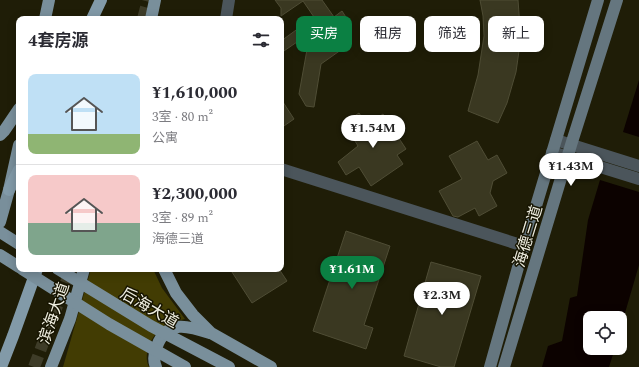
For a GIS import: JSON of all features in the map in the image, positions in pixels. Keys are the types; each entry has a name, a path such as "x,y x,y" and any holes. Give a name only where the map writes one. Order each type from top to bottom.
{"highway":[{"path":"94,16 102,0"},
{"path":"99,16 102,0"},
{"path":"9,190 16,176"},
{"name":"滨海大道","path":"1,367 36,272"}],"main road":[{"path":"46,16 49,0"},
{"path":"151,16 155,0"},
{"name":"海德三道","path":"490,367 524,246 598,0"},
{"name":"海德三道","path":"504,367 571,145 617,0"},
{"path":"0,135 16,113"},
{"path":"0,222 16,158"},
{"path":"0,232 16,242"},
{"path":"0,255 16,265"},
{"path":"27,272 109,324 185,367"},
{"name":"后海大道","path":"63,272 151,326 229,367"},
{"name":"滨海大道","path":"51,367 70,319 83,272"},
{"path":"166,272 176,293 193,315 211,333 270,367"},
{"path":"58,367 70,319"},
{"path":"156,367 154,357 156,347 160,338 168,330 178,326 184,326 211,333"}],"street":[{"path":"226,16 229,0"},
{"path":"556,140 639,166"},
{"path":"552,152 639,179"},
{"path":"284,170 524,246"}],"shaded area":[{"path":"639,80 639,137 623,132"},
{"path":"600,180 639,192 639,265 626,311 583,311 583,355 613,355 609,367 542,367 548,346 562,341 570,298 577,296 588,220"},
{"path":"90,272 154,272 162,288 185,319 166,325 161,328 153,338 148,349 147,356 149,367 63,367"}],"building":[{"path":"275,0 322,0 333,16 313,16 303,1 281,16 281,8"},
{"path":"480,0 518,0 519,16 488,16 488,52 519,52 516,72 507,103 498,123 468,111 478,75 484,36 483,16"},
{"path":"342,11 345,16 335,16"},
{"path":"296,30 296,43 284,51 284,39"},
{"path":"307,52 338,52 321,64 314,107 306,106 299,94"},
{"path":"284,104 294,119 284,126"},
{"path":"359,113 367,125 383,114 406,149 397,155 403,164 371,186 359,167 346,175 338,162 358,146 344,123"},
{"path":"477,141 488,160 497,155 507,173 493,181 490,193 497,206 479,216 475,208 458,217 453,216 439,191 462,179 449,156"},
{"path":"346,231 390,246 364,325 373,328 366,349 313,331"},
{"path":"431,262 481,276 454,367 441,367 404,356"},
{"path":"232,272 281,272 287,281 252,303"}],"tunnel":[{"path":"144,16 148,0"},
{"path":"34,367 70,272"}]}
